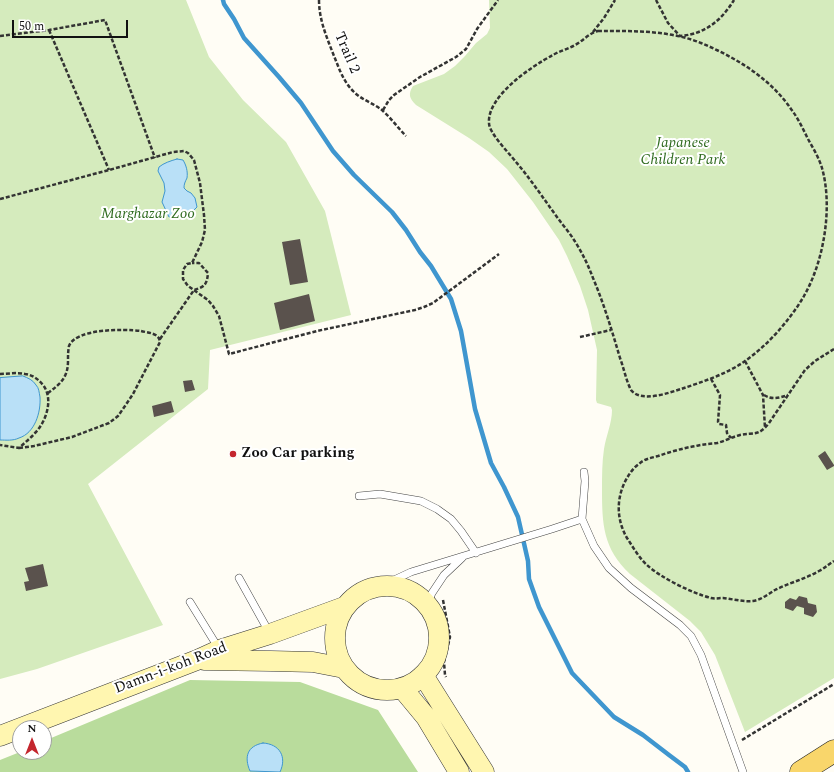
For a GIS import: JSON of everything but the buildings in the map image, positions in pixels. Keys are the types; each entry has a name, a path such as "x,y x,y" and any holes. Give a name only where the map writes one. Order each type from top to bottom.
{"main road":[{"path":"381,586 403,588 435,602 431,610 438,626 439,644 434,661 423,675 414,683 402,688 386,690 369,687 355,679 344,668 336,653 334,637 337,622 344,607 360,593 370,588 381,586"},
{"name":"Damn-i-koh Road","path":"0,736 197,660 219,650 270,634 344,607"},
{"path":"197,660 313,662 344,668"},
{"path":"423,675 484,772"},
{"path":"402,688 426,717 459,772"},
{"path":"801,772 834,751"}],"lane":[{"path":"584,472 585,481 582,519 594,546 609,568 631,588 680,625 691,636 701,655 743,772"},
{"path":"359,496 380,494 421,501 437,509 451,519 476,552"},
{"path":"381,586 411,572 507,544 582,519"},
{"path":"435,602 432,593 444,575 464,556"},
{"path":"239,578 270,634"},
{"path":"190,602 219,650"}],"path":[{"name":"Trail 2","path":"319,0 319,9 326,38 346,82 358,95 383,110 406,136"},
{"path":"383,110 394,95 420,77 456,57 466,49 477,29 498,0"},
{"path":"592,33 598,31 624,31 680,36 700,42 742,63 779,93 792,109 822,166 826,191 826,220 821,250 810,284 798,305 769,341 745,361 710,379 676,391 650,396 637,395 633,393 629,386 598,288 581,251 524,172 493,133 488,122 495,101 500,95 533,67 547,58 577,44 592,33 604,18 615,0"},
{"path":"656,0 668,23 680,36"},
{"path":"680,36 705,30 721,18 734,0"},
{"path":"0,36 49,30 105,20 154,158"},
{"path":"49,30 109,170"},
{"path":"0,199 173,152 184,151 194,160 200,183 204,215 205,230 202,242 192,263"},
{"path":"0,445 19,448 72,437 108,423 118,416 133,394 160,342 160,338 194,290 202,288 207,282 208,273 199,263 187,264 183,270 183,279 188,286 194,290 208,300 213,306 219,316 229,354 317,330 415,310 429,305 499,254"},
{"path":"48,393 58,386 64,379 68,367 70,344 75,339 101,331 119,330 140,331 153,334 160,338"},
{"path":"580,337 611,330"},
{"path":"834,349 815,361 805,370 765,428 754,434 739,435 717,443 697,445 669,452 638,464 625,484 620,495 618,508 619,518 624,534 643,561 650,568 680,586 711,598 755,601 778,588 821,570 834,561"},
{"path":"745,361 763,395 765,428"},
{"path":"0,374 30,375 37,379 48,393 45,418 36,433 19,448"},
{"path":"710,379 720,395 718,422 719,424 726,426 727,433 731,438"},
{"path":"763,395 774,398 789,394"},
{"path":"435,602 448,620 450,637 444,662 445,675 449,681"},
{"path":"734,746 834,684"}],"green space":[{"name":"Marghazar Zoo","path":"0,0 186,0 209,57 243,100 286,142 325,211 351,315 210,350 208,389 88,484 163,625 37,669 0,679"},
{"name":"Japanese Children Park","path":"489,0 834,0 834,678 745,732 715,655 701,632 690,621 630,574 621,565 609,545 604,525 602,474 604,449 612,410 611,407 597,403 596,400 597,350 588,310 580,286 559,240 533,202 507,169 489,152 416,105 411,98 410,91 413,86 444,74 455,66 476,43 487,34 490,28"},
{"path":"190,680 300,682 378,710 418,772 0,772 0,760 12,755 12,760 52,760 52,738"}],"water":[{"path":"177,159 183,160 185,164 187,178 184,188 195,198 197,207 191,216 172,218 169,217 162,202 165,191 164,183 158,171 159,167 167,162"},
{"path":"23,376 29,378 39,390 40,403 36,421 33,427 25,435 14,440 0,440 0,378"},
{"path":"263,743 274,746 280,752 283,761 280,772 250,771 247,761 248,753 253,747"}],"waterway":[{"path":"223,0 244,38 301,103 333,151 354,175 392,212 431,266 451,299 461,331 475,409 491,463 518,517 528,561 529,579 539,607 572,673 614,717 643,735 685,767 688,772"}],"place":[{"name":"Zoo Car parking","path":"233,454"}]}
